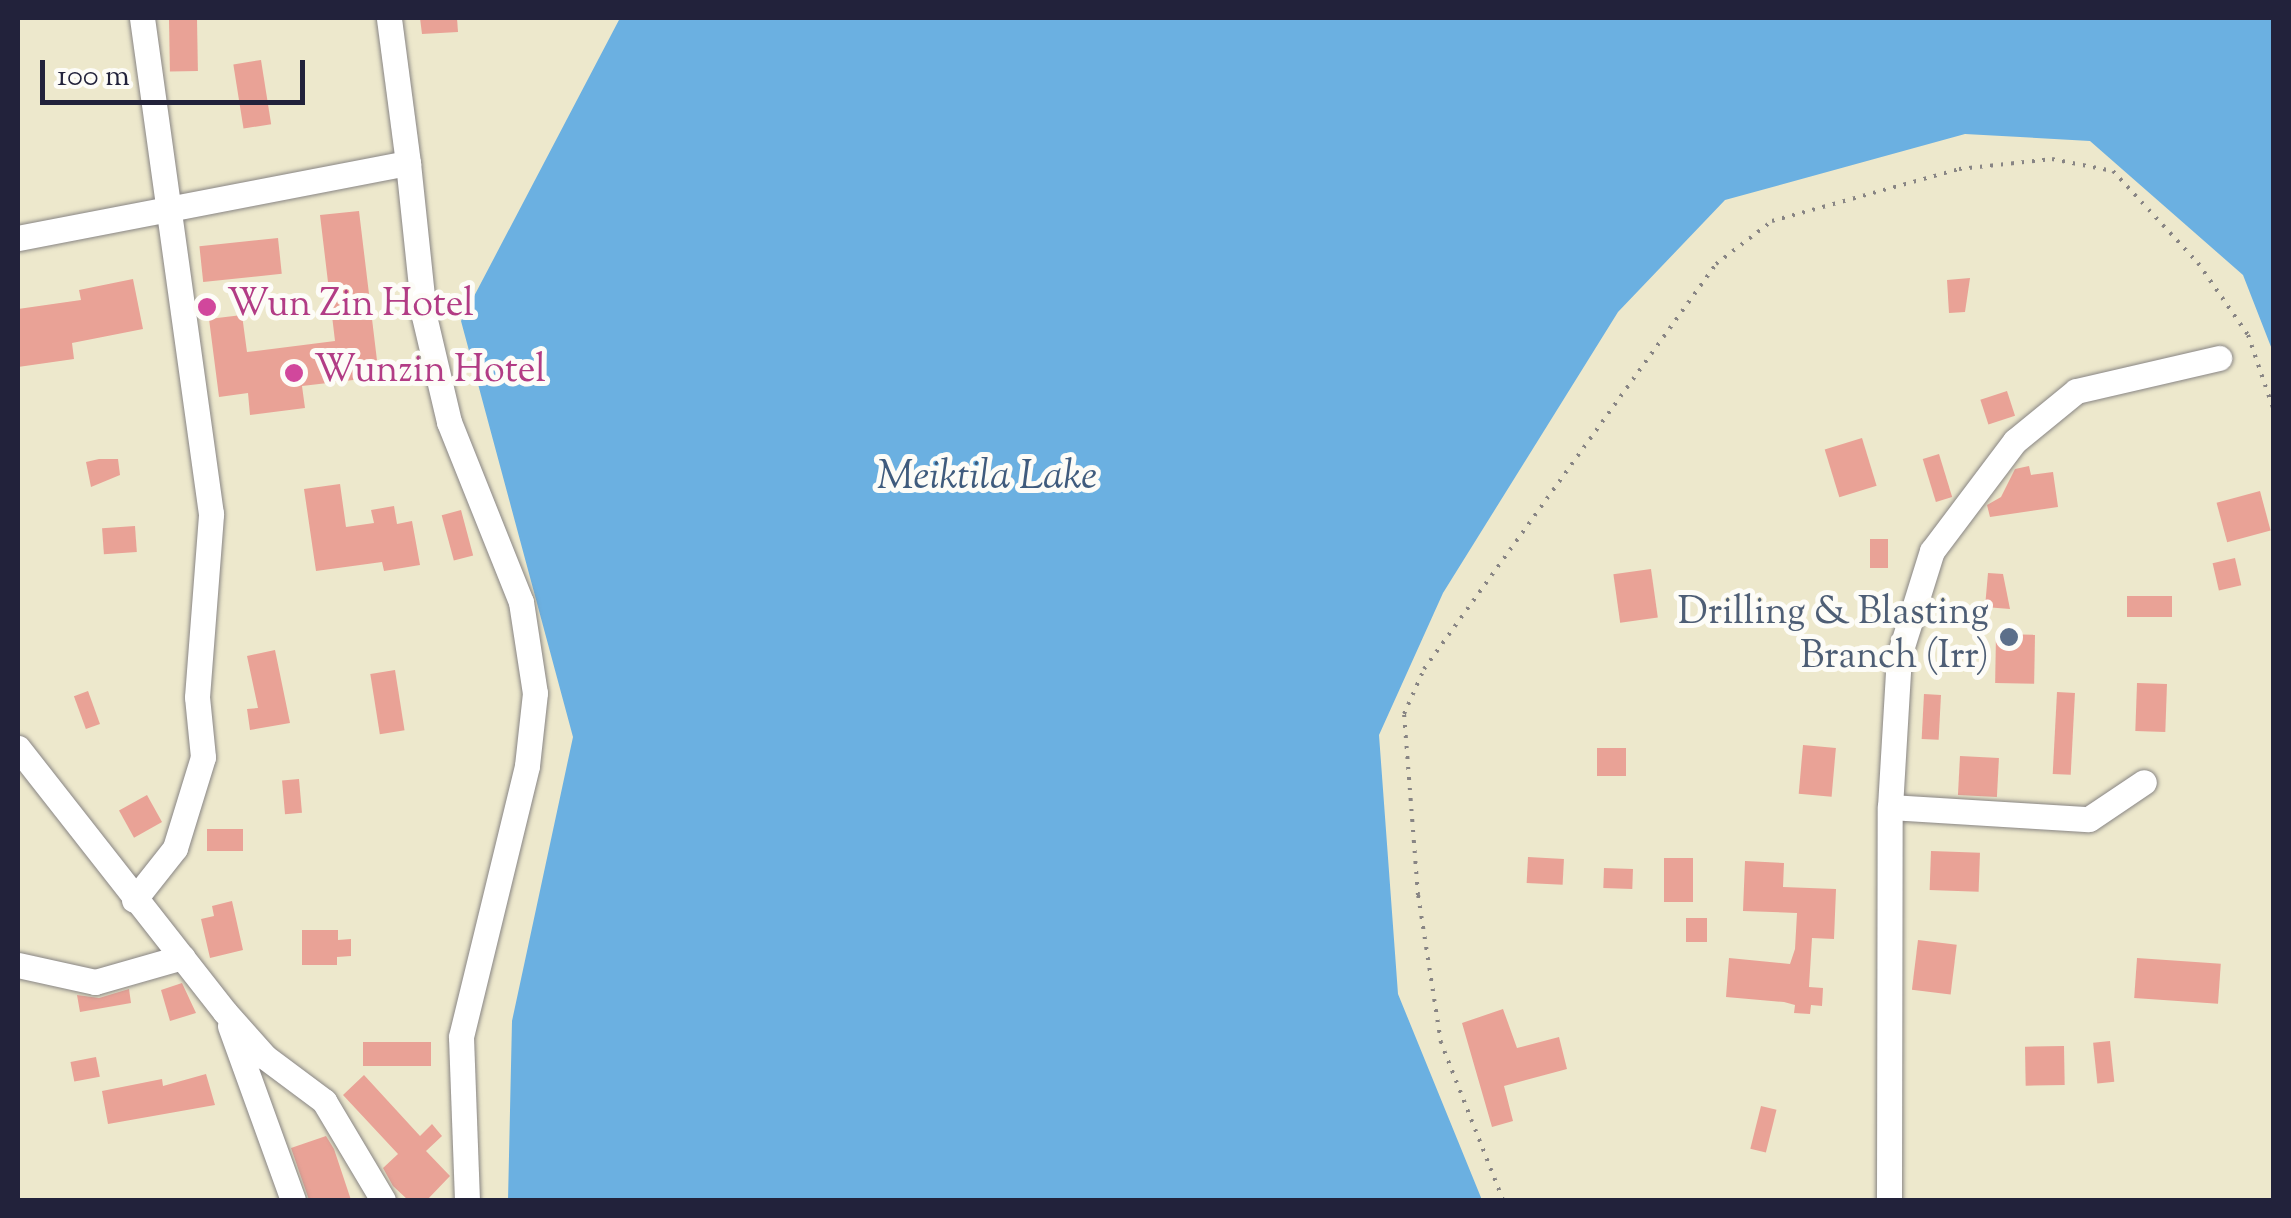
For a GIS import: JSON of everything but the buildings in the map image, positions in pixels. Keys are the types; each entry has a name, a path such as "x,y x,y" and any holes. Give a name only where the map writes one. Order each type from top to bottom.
{"street":[{"path":"134,900 175,848 202,757 197,696 211,514 142,18"},
{"path":"389,18 424,316 448,422 521,602 535,693 527,766 460,1037 467,1200"},
{"path":"18,238 408,163"},
{"path":"1889,1200 1890,807 1899,656 1932,551 2015,442 2076,392 2219,358"},
{"path":"18,748 225,1012 265,1056 324,1101 383,1200"},
{"path":"1890,807 2088,819 2144,782"},
{"path":"18,965 94,982 183,957"},
{"path":"225,1012 293,1200"}],"path":[{"path":"1503,1200 1441,1043 1418,895 1404,714 1424,669 1716,264 1772,221 1959,169 2052,159 2114,171 2198,262 2248,335 2274,411"}],"water":[{"name":"Meiktila Lake","path":"620,18 2273,18 2273,352 2243,275 2090,141 1965,134 1725,200 1618,312 1443,593 1379,735 1398,994 1482,1200 508,1200 512,1021 573,737 461,321"}],"place":[{"name":"Wun Zin Hotel","path":"207,307"},
{"name":"Wunzin Hotel","path":"294,373"},
{"name":"Drilling & Blasting Branch (Irr)","path":"2009,637"}]}
